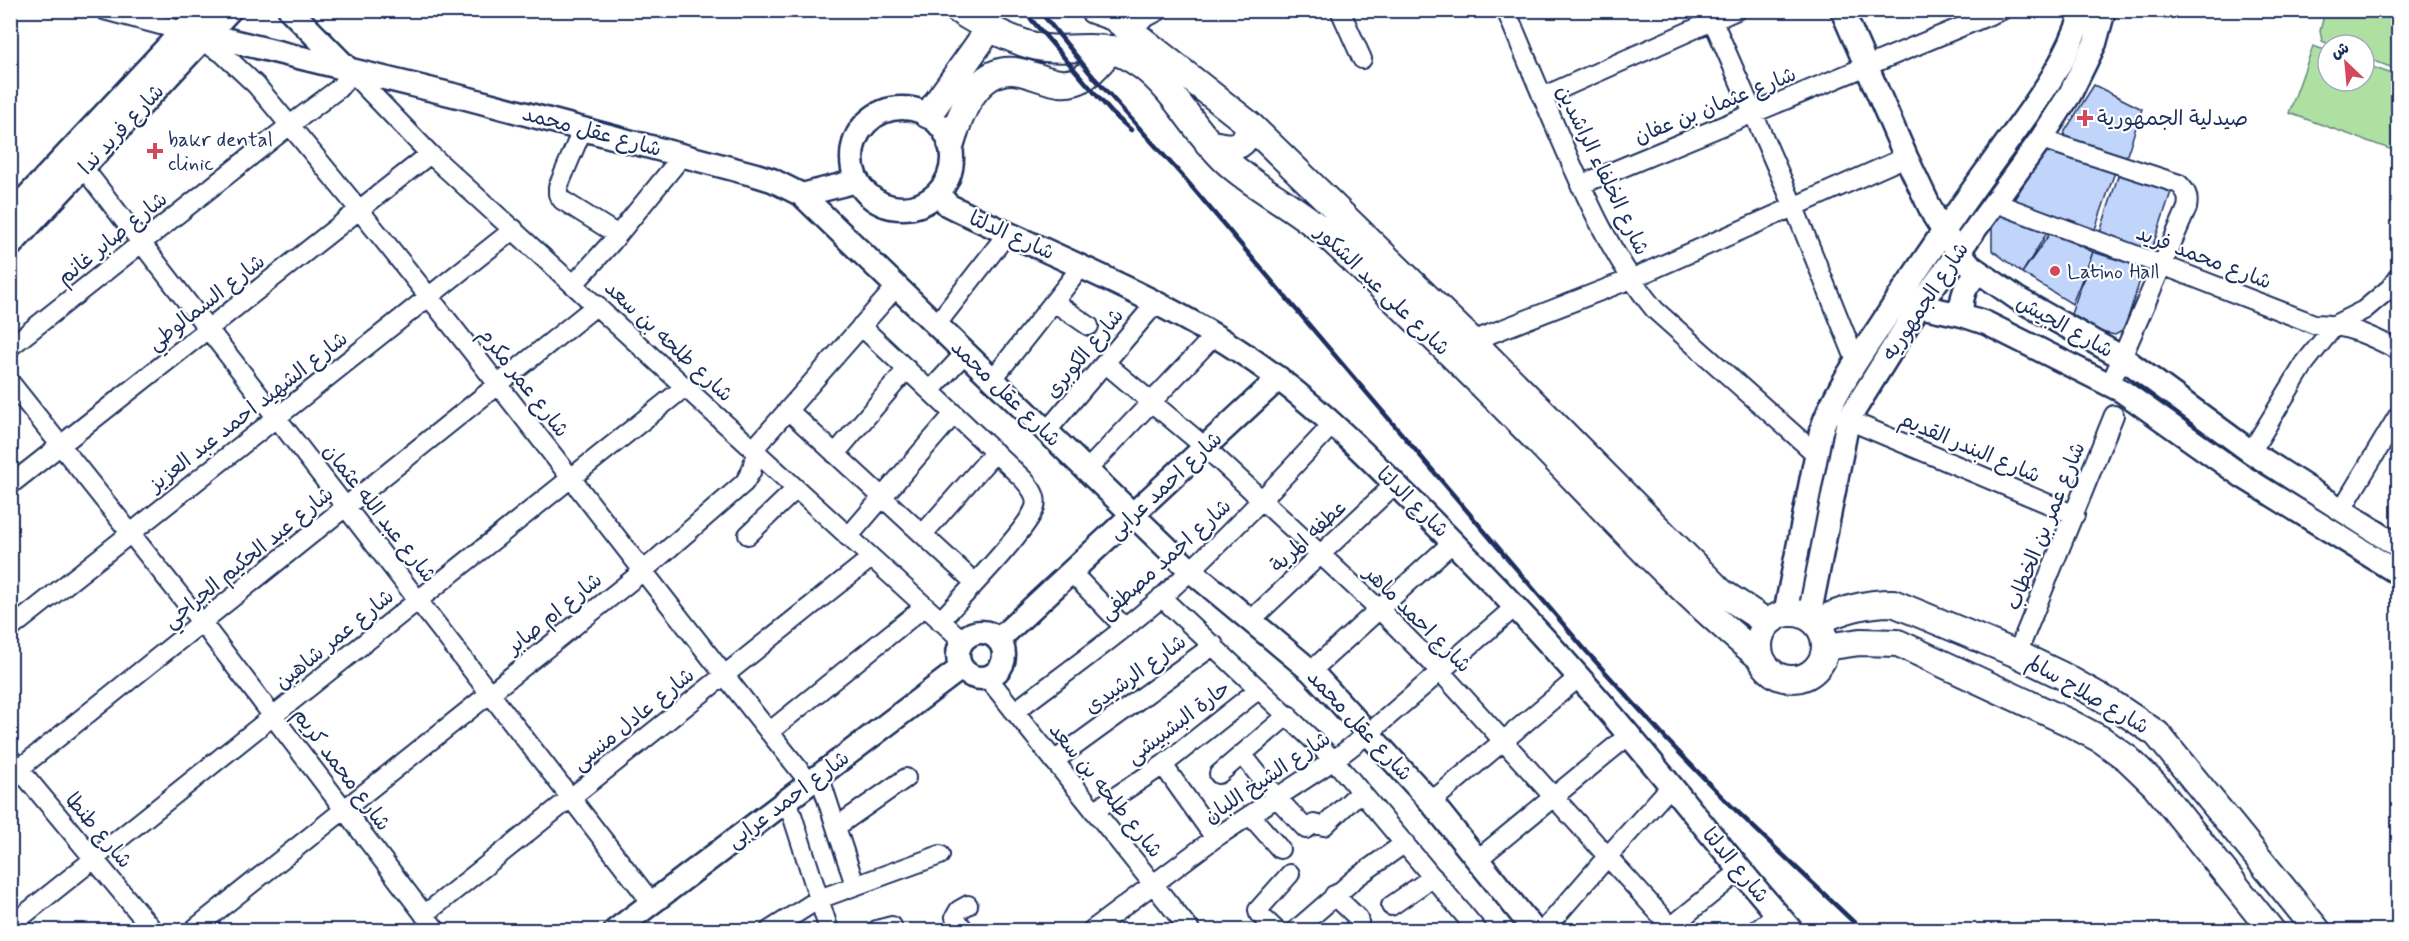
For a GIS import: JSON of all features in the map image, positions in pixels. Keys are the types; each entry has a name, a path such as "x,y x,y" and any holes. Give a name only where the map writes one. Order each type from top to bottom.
{"main road":[{"name":"شارع على عبد الشكور","path":"958,10 990,28 1029,44 1046,48 1099,47 1112,49 1145,68 1208,143 1249,180 1311,220 1520,422 1681,589 1761,658"},
{"name":"شارع على عبد الشكور","path":"1110,17 1250,125 1472,341 1721,592 1794,619"},
{"path":"928,115 990,28"},
{"path":"951,144 963,107 983,81 995,73 1009,70 1050,82 1072,82 1082,79 1112,49"},
{"path":"1208,143 1228,148 1237,146 1249,134 1250,125"},
{"path":"1279,199 1266,177 1265,170 1269,162 1275,158 1283,158"},
{"name":"شارع صلاح سالم","path":"1794,619 1872,603 1893,603 2017,654 2086,688 2157,734 2317,930"},
{"path":"1794,619 1821,630 1825,647 1819,665 1812,672 1795,679 1776,675 1761,658 1760,639 1794,619"},
{"name":"شارع صلاح سالم","path":"1825,647 1860,642 1898,643 2102,740 2128,759 2155,785 2271,930"}],"street":[{"path":"104,10 198,35"},
{"name":"شارع فريد ندا","path":"198,35 202,10"},
{"name":"شارع فريد ندا","path":"10,246 77,160 198,35 230,10"},
{"path":"290,10 349,70"},
{"path":"1110,17 1161,10"},
{"path":"1340,10 1362,59"},
{"name":"شارع الخلفاء الراشدين","path":"1506,10 1580,184 1606,237 1631,279 1655,310 1816,454"},
{"path":"1542,97 1737,10"},
{"name":"شارع الجيش","path":"1842,10 1906,157 1942,231 1957,251 1979,273 2018,299 2123,358 2251,452 2398,546"},
{"name":"شارع عثمان بن عفان","path":"1580,184 1867,67 1960,18 2002,10"},
{"name":"شارع الجمهوريه","path":"1794,619 1816,454 1828,408 1856,361 1942,231 2051,81 2072,41 2083,10"},
{"name":"شارع الجمهوريه","path":"1794,619 1848,420 1919,306 2041,139 2082,71 2095,43 2104,10"},
{"path":"1713,21 1794,207 1856,361"},
{"name":"شارع عقل محمد","path":"198,35 583,128 772,180 802,195 1190,570 1311,671 1431,802 1534,930"},
{"name":"شارع عمر مكرم","path":"198,35 240,68 290,124 499,385 723,676 769,732 814,779"},
{"name":"شارع صابر غانم","path":"10,347 341,86 349,70"},
{"name":"شارع طلحه بن سعد","path":"349,70 430,154 924,607 963,640"},
{"path":"890,109 916,110 928,115 938,123 951,144 953,156 947,182 928,202 915,207 888,206 875,201 857,181 853,169 854,143 868,122 890,109"},
{"path":"583,128 558,187 558,194 562,200 618,235"},
{"path":"2041,139 2171,181 2179,184 2186,191 2187,208 2110,385"},
{"name":"شارع السمالوطي","path":"10,485 430,154"},
{"path":"574,284 618,235 682,155"},
{"path":"1472,341 1631,279 1906,157"},
{"name":"شارع فريد ندا","path":"10,215 77,160"},
{"name":"شارع عبد الله عثمان","path":"77,160 143,242 652,903"},
{"path":"802,195 857,181"},
{"name":"شارع الدلتا","path":"938,193 948,204 1007,234 1082,266 1156,303 1214,336 1279,378 1395,484 1515,607 1629,735 1784,922"},
{"name":"شارع محمد فريد","path":"1993,202 2314,324 2336,324 2360,332 2398,350"},
{"name":"شارع الشهيد احمد عبد العزيز","path":"10,628 514,229"},
{"path":"936,326 1007,234"},
{"path":"992,380 1082,266"},
{"path":"1962,315 1964,291 1979,273"},
{"path":"2251,452 2305,363 2336,324 2364,310 2398,277"},
{"name":"شارع ام صابر","path":"193,930 642,572 744,483 751,472 758,444 896,287"},
{"path":"1054,302 1089,326"},
{"name":"شارع الكوبرى","path":"1046,433 1156,303"},
{"name":"شارع عبد الحكيم الجراحي","path":"13,768 202,623 597,305"},
{"name":"شارع الجيش","path":"1919,306 1962,315 1997,328 2122,391 2242,477 2398,573"},
{"path":"861,326 995,452 1028,485 1035,499 1035,507 1015,536 940,621"},
{"path":"1086,471 1214,336"},
{"path":"930,391 965,353"},
{"name":"شارع احمد ماهر","path":"1106,364 1205,447 1379,609 1440,671 1671,929"},
{"path":"836,453 907,369"},
{"name":"شارع احمد عرابى","path":"999,640 1279,378"},
{"name":"شارع محمد كريم","path":"10,381 202,623 436,930"},
{"name":"شارع عمر شاهين","path":"10,927 685,387"},
{"path":"788,410 974,582"},
{"path":"848,537 954,414"},
{"name":"شارع عمر بن الخطاب","path":"2017,654 2114,415"},
{"path":"2342,509 2398,416"},
{"name":"شارع البندر القديم","path":"1848,420 2075,515"},
{"name":"شارع احمد مصطفى","path":"1014,712 1125,628 1161,597 1262,499 1332,425"},
{"path":"923,534 995,452"},
{"name":"عطفه المرية","path":"1251,620 1395,484"},
{"path":"748,535 796,489"},
{"path":"1311,671 1453,542"},
{"name":"شارع عادل منسى","path":"424,915 871,558"},
{"path":"1071,572 1125,628"},
{"path":"1161,597 1334,760 1477,930"},
{"path":"769,732 924,607"},
{"name":"شارع الشيخ اللبان","path":"1092,930 1215,838 1334,760 1369,733 1515,607"},
{"path":"981,632 999,640 1004,657 996,673 987,677 973,677 961,668 958,654 963,640 968,636 981,632"},
{"name":"شارع الرشيدى","path":"1054,761 1214,645"},
{"name":"شارع احمد عرابى","path":"629,926 652,903 961,668"},
{"name":"شارع طلحه بن سعد","path":"987,677 1190,930"},
{"path":"1431,802 1579,677"},
{"name":"حارة البشبيشى","path":"1094,811 1163,765 1259,688"},
{"path":"1219,774 1288,716"},
{"path":"1478,859 1629,735"},
{"path":"1242,754 1304,828 1308,829 1314,824 1324,826 1361,791"},
{"path":"1163,765 1215,838"},
{"name":"شارع طنطا","path":"13,768 153,930"},
{"path":"836,827 906,778"},
{"path":"814,779 836,827 855,885"},
{"path":"1544,930 1671,786"},
{"path":"787,799 829,930"},
{"path":"1250,815 1280,849"},
{"path":"1296,930 1334,895 1406,843"},
{"path":"770,930 819,899 940,855"},
{"path":"1671,929 1741,870"},
{"path":"1264,927 1259,908 1290,874"},
{"path":"1391,906 1433,877"},
{"path":"1334,895 1358,918 1359,922 1353,930"},
{"path":"964,930 955,916 959,910 968,905"},
{"path":"1757,930 1784,922"}],"green space":[{"path":"2325,11 2398,13 2398,70 2376,62 2376,33 2320,33"},
{"path":"2313,46 2316,47 2316,93 2376,93 2376,68 2398,76 2398,152 2289,113"}],"building":[{"path":"2094,85 2142,109 2124,164 2063,144 2065,131"},
{"path":"2049,145 2116,169 2093,235 2015,208 2015,198"},
{"path":"2119,173 2171,192 2149,258 2098,239"},
{"path":"2002,212 2050,228 2022,273 1992,250 1992,225"},
{"name":"Latino Hall","path":"2051,232 2093,252 2072,304 2022,273"},
{"path":"2093,252 2144,268 2124,330 2115,335 2101,332 2071,314"}],"railway":[{"path":"1023,10 1112,113 1131,130"},
{"path":"1039,10 1090,73 1186,180 1587,652 1724,799 1862,930"}],"place":[{"name":"صيدلية الجمهورية","path":"2085,118"},
{"name":"bakr dental clinic","path":"155,151"},
{"name":"Latino Hall","path":"2055,271"}]}
